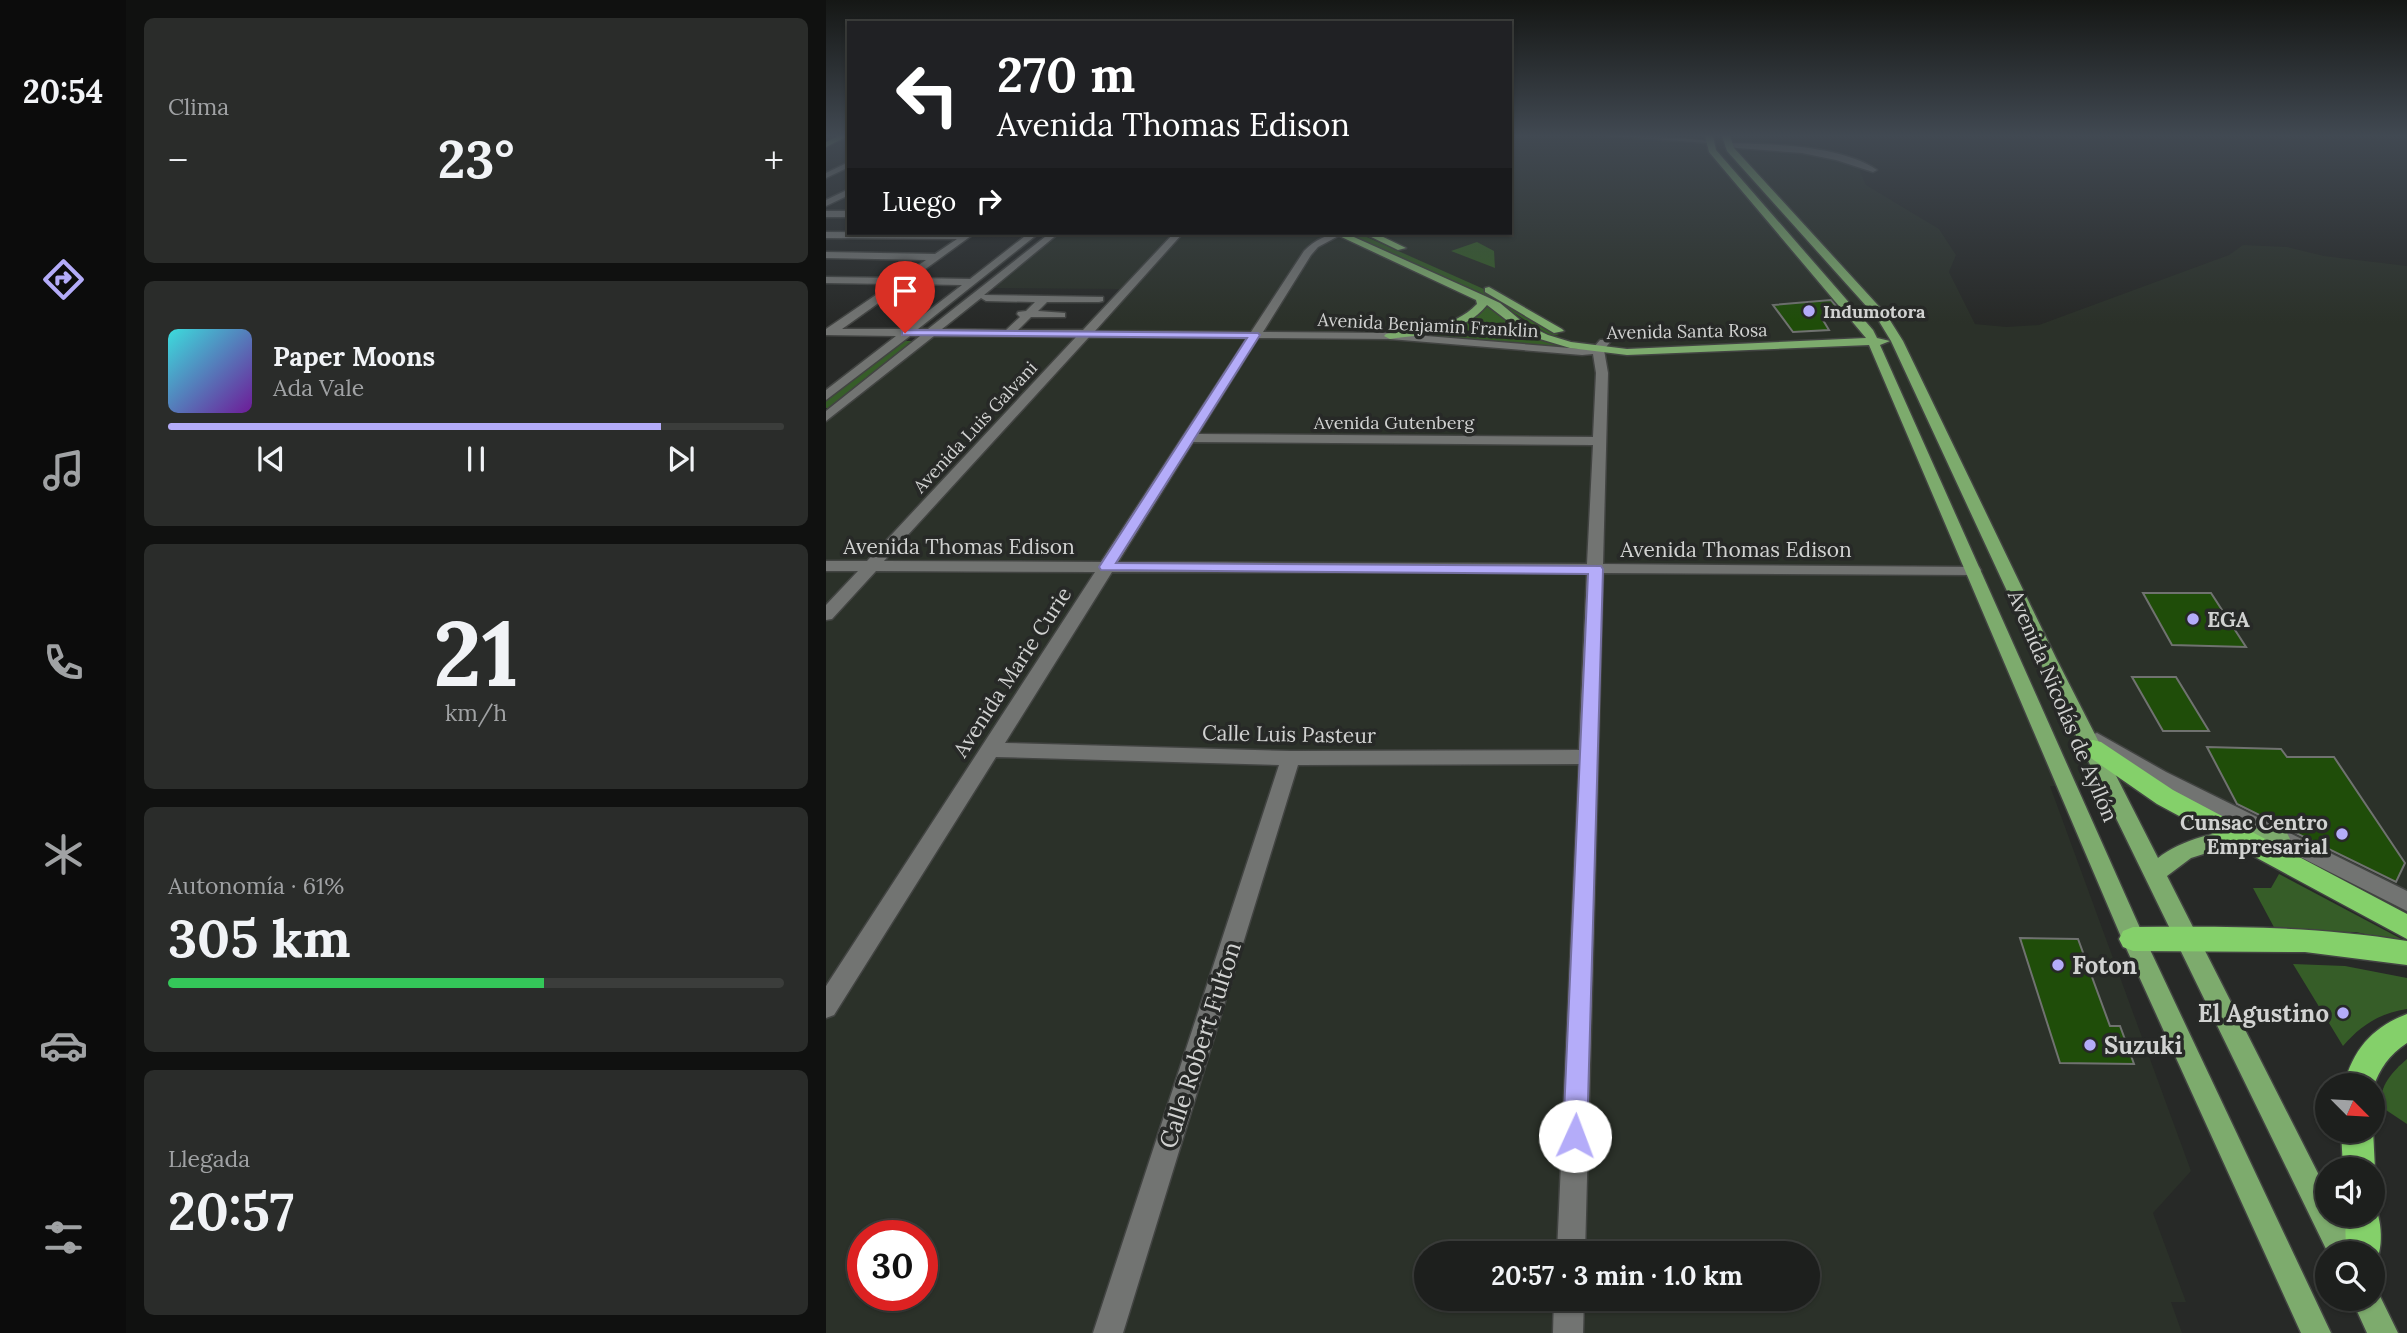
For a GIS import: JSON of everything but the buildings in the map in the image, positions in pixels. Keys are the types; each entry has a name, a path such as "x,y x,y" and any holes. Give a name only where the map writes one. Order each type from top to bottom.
{"highway":[{"path":"2089,740 2165,797 2407,927"},
{"path":"2133,939 2299,939 2407,953"},
{"path":"2362,1073 2378,1048 2407,1028"}],"main road":[{"name":"Avenida Nicolás de Ayllón","path":"1752,198 1872,337 2133,939 2316,1333"},
{"name":"Avenida Nicolás de Ayllón","path":"1778,198 1873,306 1894,336 2089,740 2337,1241"},
{"name":"Avenida Santa Rosa","path":"1343,235 1496,305 1521,326 1544,337 1627,352 1894,336"},
{"name":"Avenida Santa Rosa","path":"1372,235 1498,294 1544,325 1601,346"},
{"path":"1390,336 1464,321 1475,315 1482,305 1480,298"},
{"path":"2155,873 2170,859 2189,849 2221,839 2280,839"},
{"path":"2372,1311 2383,1333"}],"street":[{"path":"826,214 847,214"},
{"path":"826,235 847,235"},
{"path":"830,334 967,235"},
{"path":"826,396 1032,235"},
{"path":"827,416 1053,235"},
{"name":"Avenida Luis Galvani","path":"826,615 1177,235"},
{"name":"Avenida Marie Curie","path":"826,1007 1307,253 1315,245 1335,235"},
{"path":"826,255 936,257"},
{"path":"826,280 994,282"},
{"path":"826,294 848,280"},
{"path":"986,298 1100,299"},
{"path":"1008,334 1045,299"},
{"path":"1014,314 1061,315"},
{"name":"Avenida Benjamin Franklin","path":"830,334 1390,336 1556,350 1601,346"},
{"path":"1571,1241 1600,441 1601,346"},
{"name":"Avenida Gutenberg","path":"1188,438 1600,441"},
{"name":"Avenida Thomas Edison","path":"826,566 1973,570"},
{"path":"2089,740 2407,902"},
{"name":"Calle Luis Pasteur","path":"989,750 1291,758 1589,757"},
{"name":"Calle Robert Fulton","path":"1108,1333 1291,758"},
{"path":"1568,1333 1569,1311"}],"shaded area":[{"path":"1512,198 1888,198 1939,229 1956,255 1949,272 1975,324 2006,327 2039,325 2229,255 2243,245 2287,247 2324,256 2407,266 2407,915 2161,788 2050,786 2191,1171 2153,1213 2186,1302 2171,1302 2182,1333 826,1333 826,421 928,337 1072,338 1120,289 989,288 1055,235 1512,235"}],"green space":[{"path":"1362,235 1504,298 1536,324 1559,335 1551,336 1485,295 1353,236"},
{"path":"1477,242 1494,251 1495,268 1451,251"},
{"path":"1482,299 1518,327 1578,349 1414,334 1462,323 1485,306"},
{"path":"902,341 915,341 830,408 826,408 826,401"},
{"path":"2279,874 2407,944 2356,932 2276,931 2253,888 2271,888"},
{"path":"2293,964 2345,966 2407,978 2407,1009 2372,1021 2343,1046"},
{"path":"2407,1059 2407,1124 2385,1109 2385,1086 2396,1069"}],"place":[{"name":"Indumotora","path":"1809,311"},
{"name":"EGA","path":"2193,619"},
{"name":"Cunsac Centro Empresarial","path":"2342,834"},
{"name":"Foton","path":"2058,965"},
{"name":"El Agustino","path":"2343,1013"},
{"name":"Suzuki","path":"2090,1045"}],"route":[{"path":"905,333 1254,335 1106,567 1595,569 1575,1136"}]}
